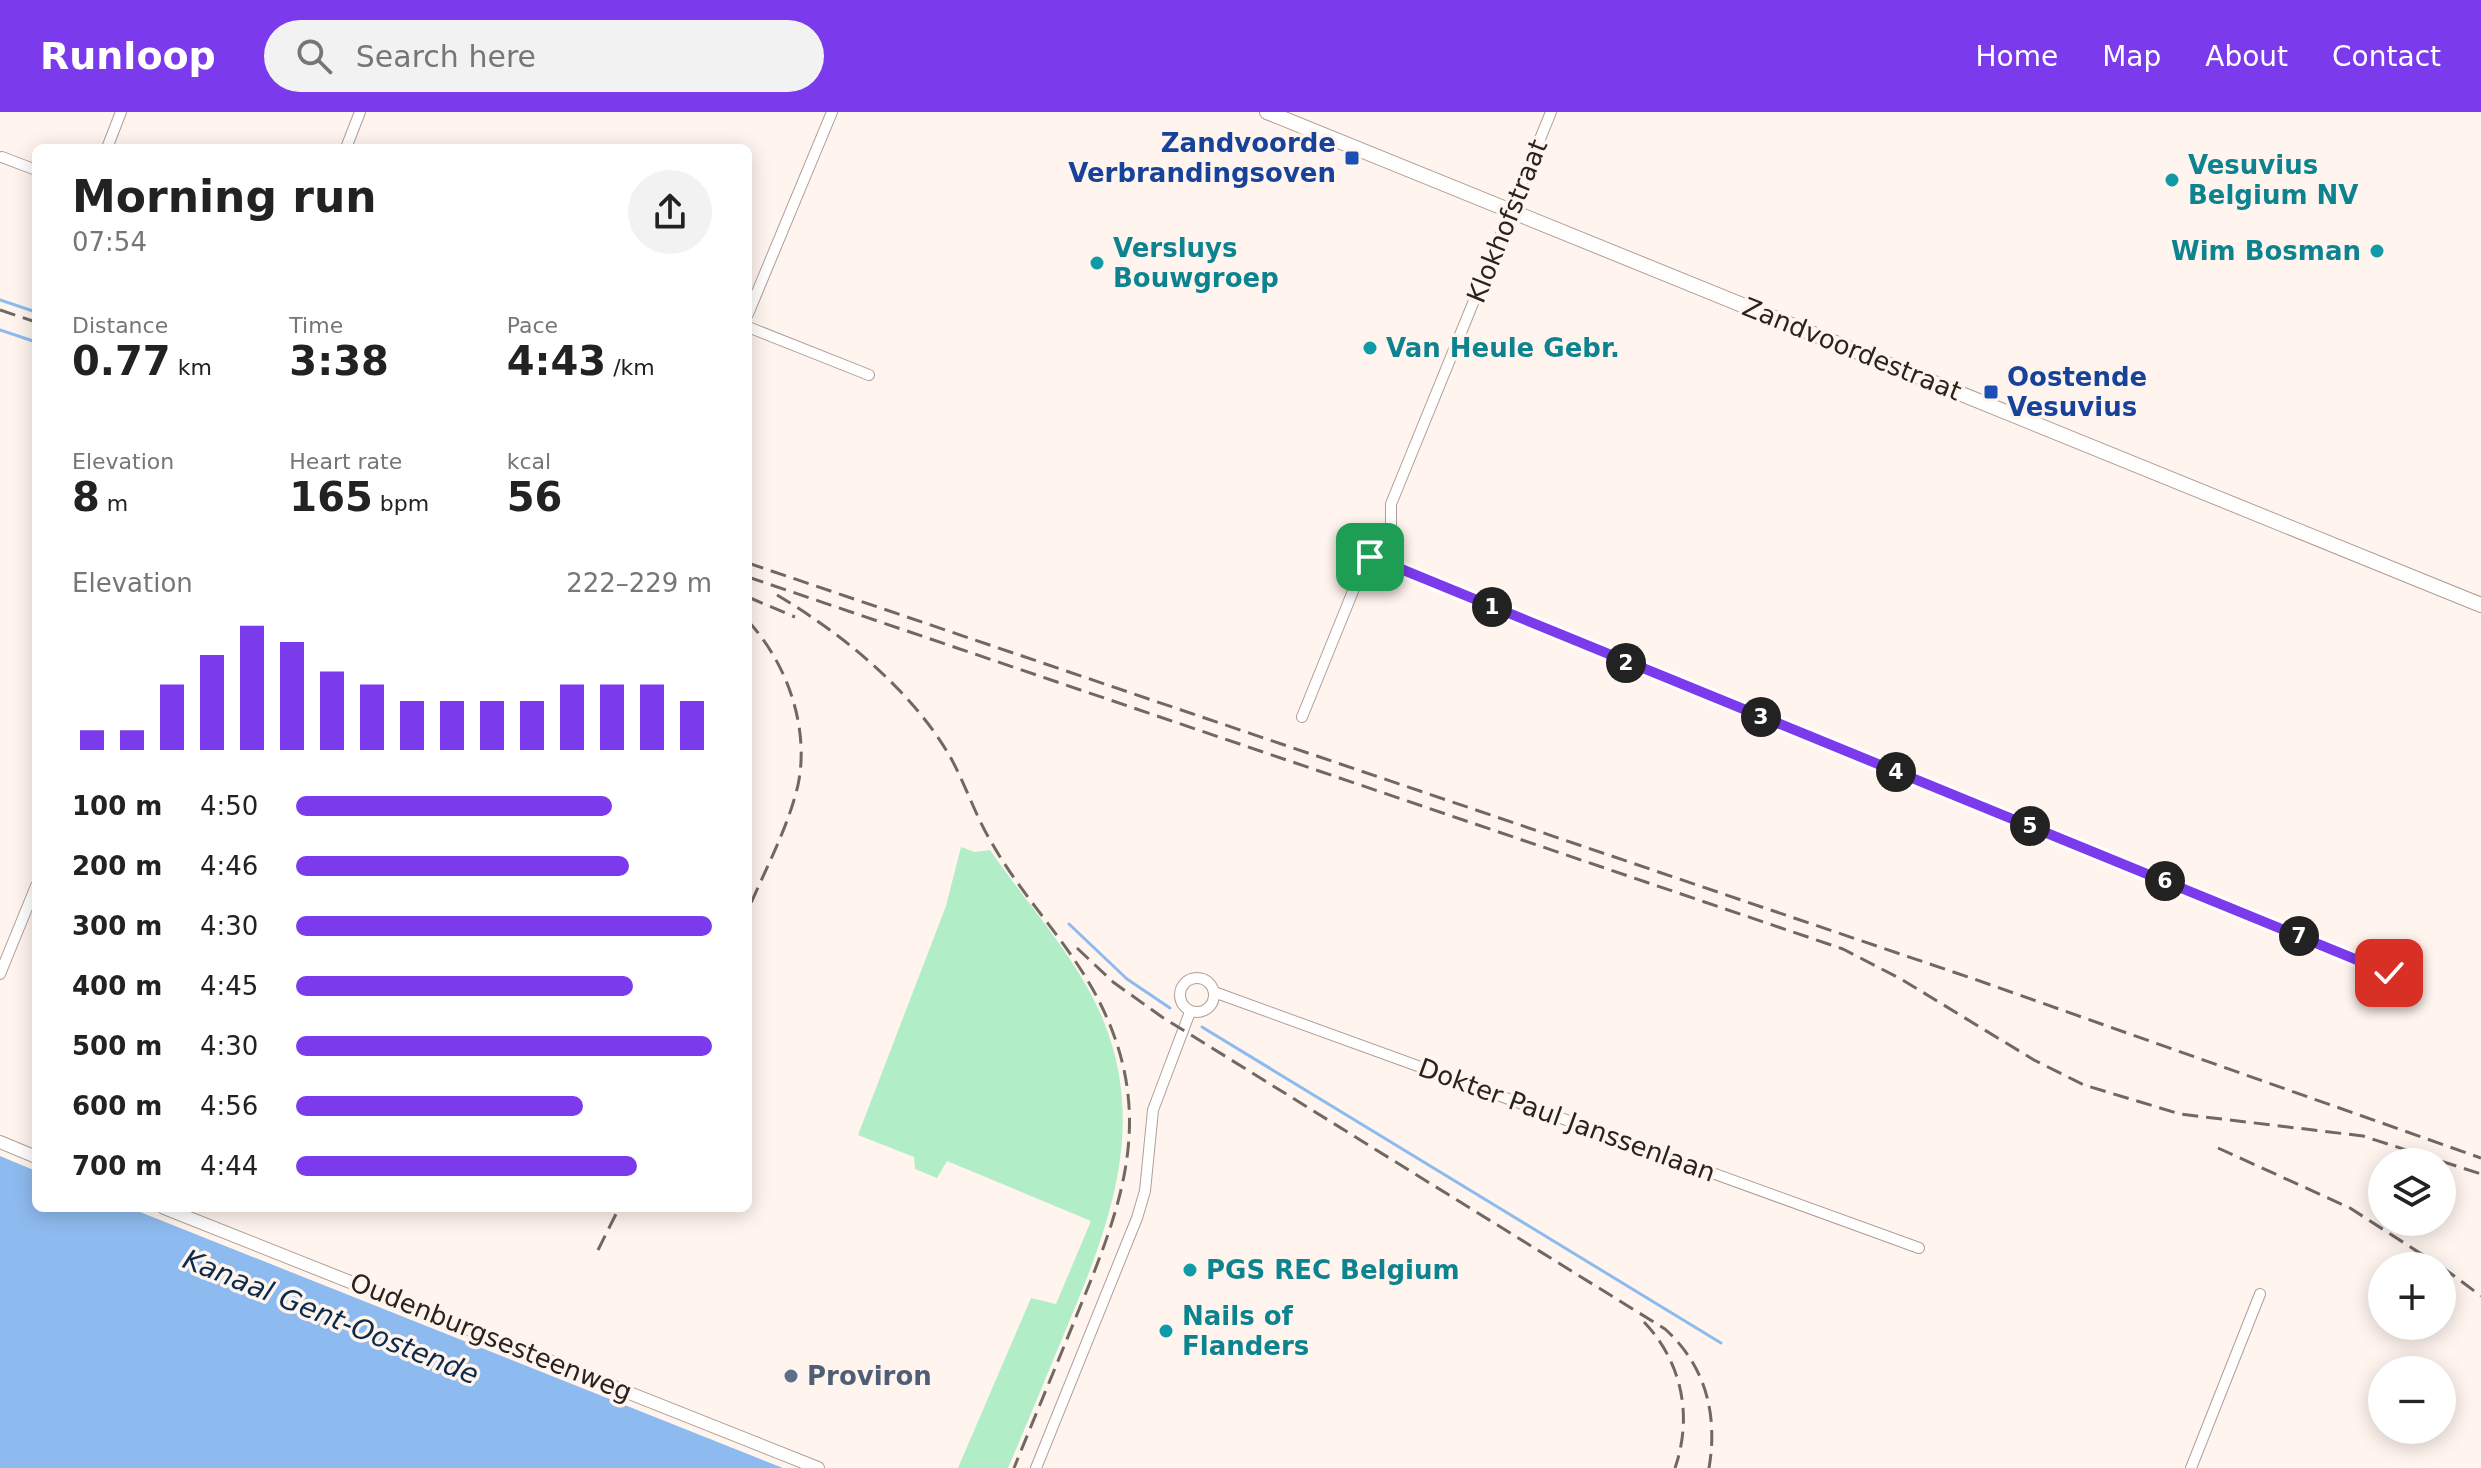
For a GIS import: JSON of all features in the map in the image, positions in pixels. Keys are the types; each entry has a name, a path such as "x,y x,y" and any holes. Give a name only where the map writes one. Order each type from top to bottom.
{"main road":[{"name":"Zandvoordestraat","path":"1267,112 2481,605"}],"street":[{"path":"109,144 121,112"},
{"path":"348,144 360,112"},
{"path":"752,304 832,112"},
{"name":"Klokhofstraat","path":"1391,550 1391,504 1551,112"},
{"path":"2,157 32,168"},
{"path":"752,329 869,375"},
{"path":"1302,717 1364,564 1377,551 1391,550 1397,566 1415,575 2389,973"},
{"path":"0,974 32,896"},
{"name":"Dokter Paul Janssenlaan","path":"1197,978 1211,985 1214,992 1209,1009 1190,1012 1179,997 1183,984 1197,978"},
{"name":"Dokter Paul Janssenlaan","path":"1214,992 1919,1248"},
{"name":"Dokter Paul Janssenlaan","path":"1036,1468 1137,1218 1145,1191 1153,1110 1190,1012"},
{"path":"0,1142 32,1155"},
{"name":"Oudenburgsesteenweg","path":"174,1212 818,1468"},
{"path":"2191,1468 2260,1294"}],"green space":[{"path":"961,847 975,852 990,850 1081,977 1104,1022 1116,1061 1122,1099 1118,1175 1098,1249 1008,1468 958,1468 1031,1298 1056,1304 1091,1221 947,1161 937,1178 915,1169 914,1157 858,1135 946,906"}],"water":[{"name":"Kanaal Gent-Oostende","path":"0,1156 32,1169 32,1212 140,1212 783,1468 0,1468"}],"waterway":[{"path":"0,300 32,311"},
{"path":"0,330 32,341"},
{"path":"1069,924 1127,979 1170,1008"},
{"path":"1202,1027 1721,1343"}],"railway":[{"path":"0,310 32,321"},
{"path":"752,564 1974,979 2481,1158"},
{"path":"752,578 1843,949 1901,979 2034,1060 2084,1085 2180,1114 2363,1136 2481,1174"},
{"path":"777,595 872,664 894,684 932,729 954,764 1006,866 1090,984 1118,1046 1127,1085 1129,1123 1127,1160 1119,1197 1094,1273 1014,1468"},
{"path":"752,599 795,617"},
{"path":"752,626 784,676 798,719 801,741 798,785 776,849 752,901"},
{"path":"1077,948 1113,982 1162,1017 1665,1329 1690,1359 1706,1392 1712,1429 1709,1468"},
{"path":"2218,1148 2350,1208 2418,1252"},
{"path":"598,1250 617,1212"},
{"path":"2456,1277 2481,1296"},
{"path":"1644,1322 1667,1354 1680,1390 1683,1429 1675,1468"}],"place":[{"name":"Zandvoorde Verbrandingsoven","path":"1352,158"},
{"name":"Vesuvius Belgium NV","path":"2172,180"},
{"name":"Wim Bosman","path":"2377,251"},
{"name":"Versluys Bouwgroep","path":"1097,263"},
{"name":"Van Heule Gebr.","path":"1370,348"},
{"name":"Oostende Vesuvius","path":"1991,392"},
{"name":"PGS REC Belgium","path":"1190,1270"},
{"name":"Nails of Flanders","path":"1166,1331"},
{"name":"Proviron","path":"791,1376"}],"route":[{"path":"1370,557 1377,551 1391,550 1394,561 1401,569 2389,973"}]}
